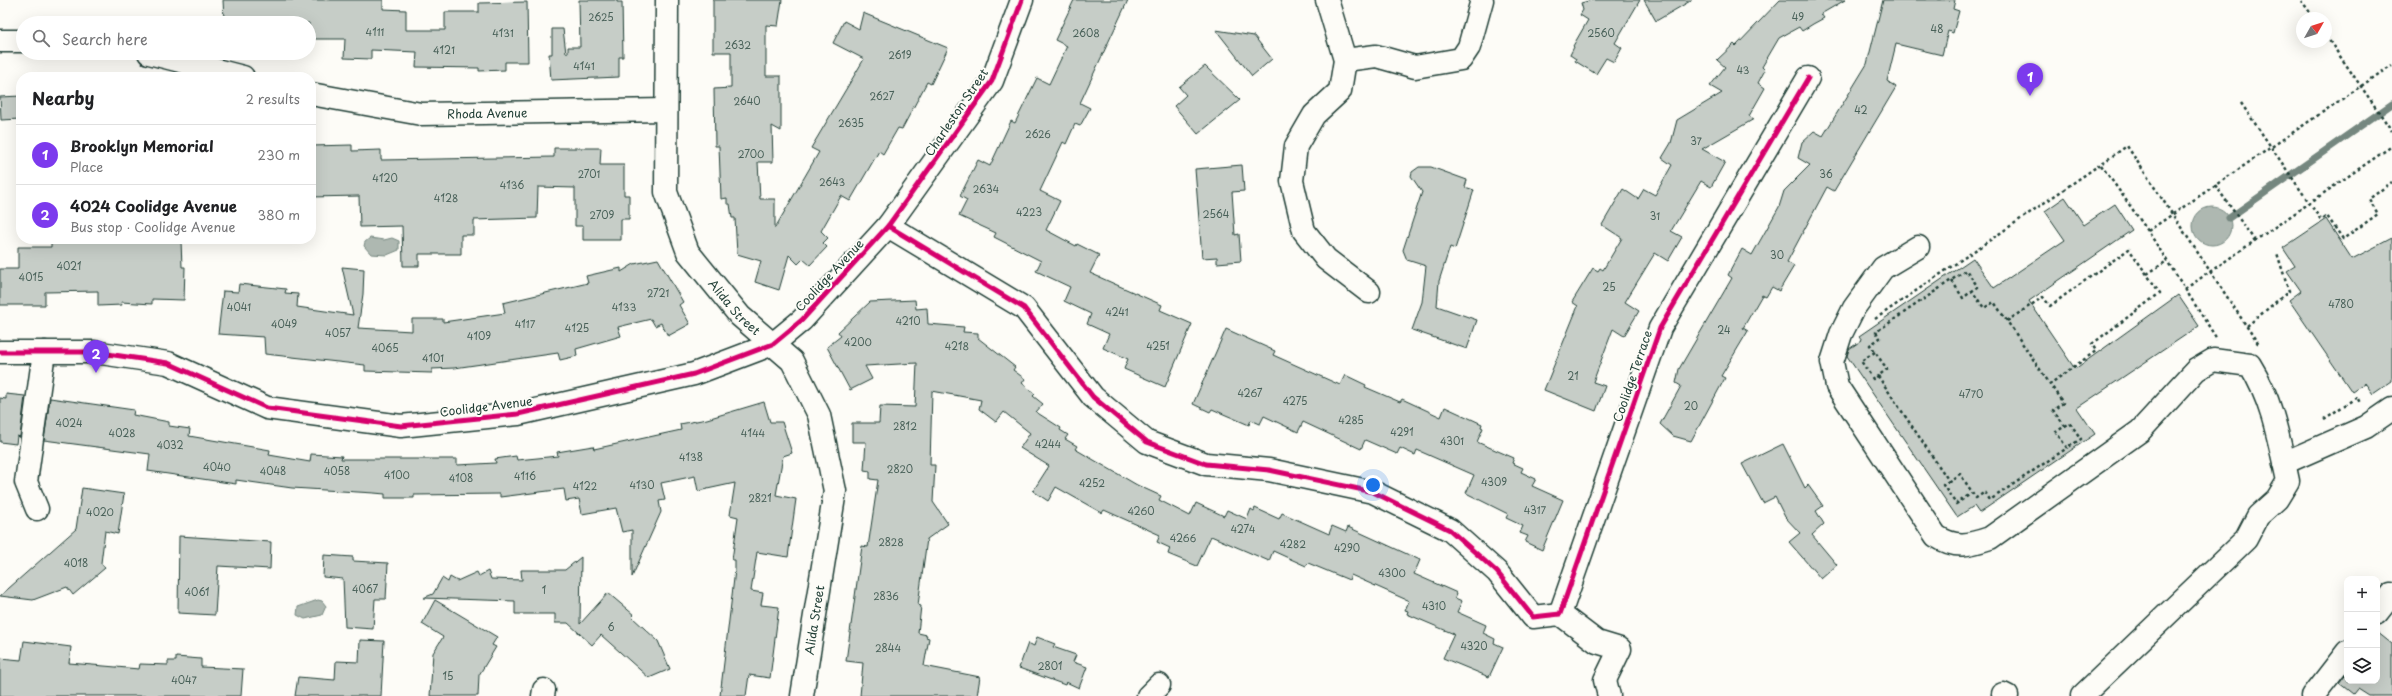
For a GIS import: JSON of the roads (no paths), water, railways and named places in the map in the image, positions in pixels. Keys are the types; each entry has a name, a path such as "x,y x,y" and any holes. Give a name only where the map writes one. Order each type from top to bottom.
{"street":[{"name":"Alida Street","path":"667,0 665,110 666,192 688,252 740,316 792,361 819,415 835,491 802,696"},
{"name":"Charleston Street","path":"888,226 992,81 1022,0"},
{"path":"1327,0 1344,60 1340,91 1314,115 1296,146 1292,181 1304,231 1326,259 1369,292"},
{"path":"1344,60 1376,56 1415,67 1461,59 1469,47 1482,0"},
{"path":"0,40 16,40"},
{"path":"176,60 223,72"},
{"name":"Coolidge Terrace","path":"1560,614 1660,328 1808,78"},
{"name":"Rhoda Avenue","path":"316,95 421,114 665,110"},
{"name":"Coolidge Avenue","path":"0,352 94,352 168,363 267,408 401,426 526,412 694,374 773,344 802,320 888,226"},
{"path":"888,226 1024,308 1093,397 1147,442 1206,464 1269,470 1373,492 1450,530 1497,572 1533,617 1560,614 1597,642 1620,649 1605,680 1609,696"},
{"path":"1918,247 1883,268 1854,308 1841,334 1832,362 1837,386 1936,536 1949,544 1970,544 1990,538 2140,431 2196,370 2213,360 2250,365 2262,384 2270,402 2288,481 2277,499 2258,516 2246,539 2082,696"},
{"path":"37,509 26,482 44,352"},
{"path":"2284,463 2366,427 2392,409"},
{"path":"2378,612 2392,594"},
{"path":"2313,696 2344,656"}],"waterway":[{"path":"2229,218 2392,104"}],"place":[{"name":"Brooklyn Memorial","path":"2030,96"},
{"name":"4024 Coolidge Avenue","path":"96,373"}]}
